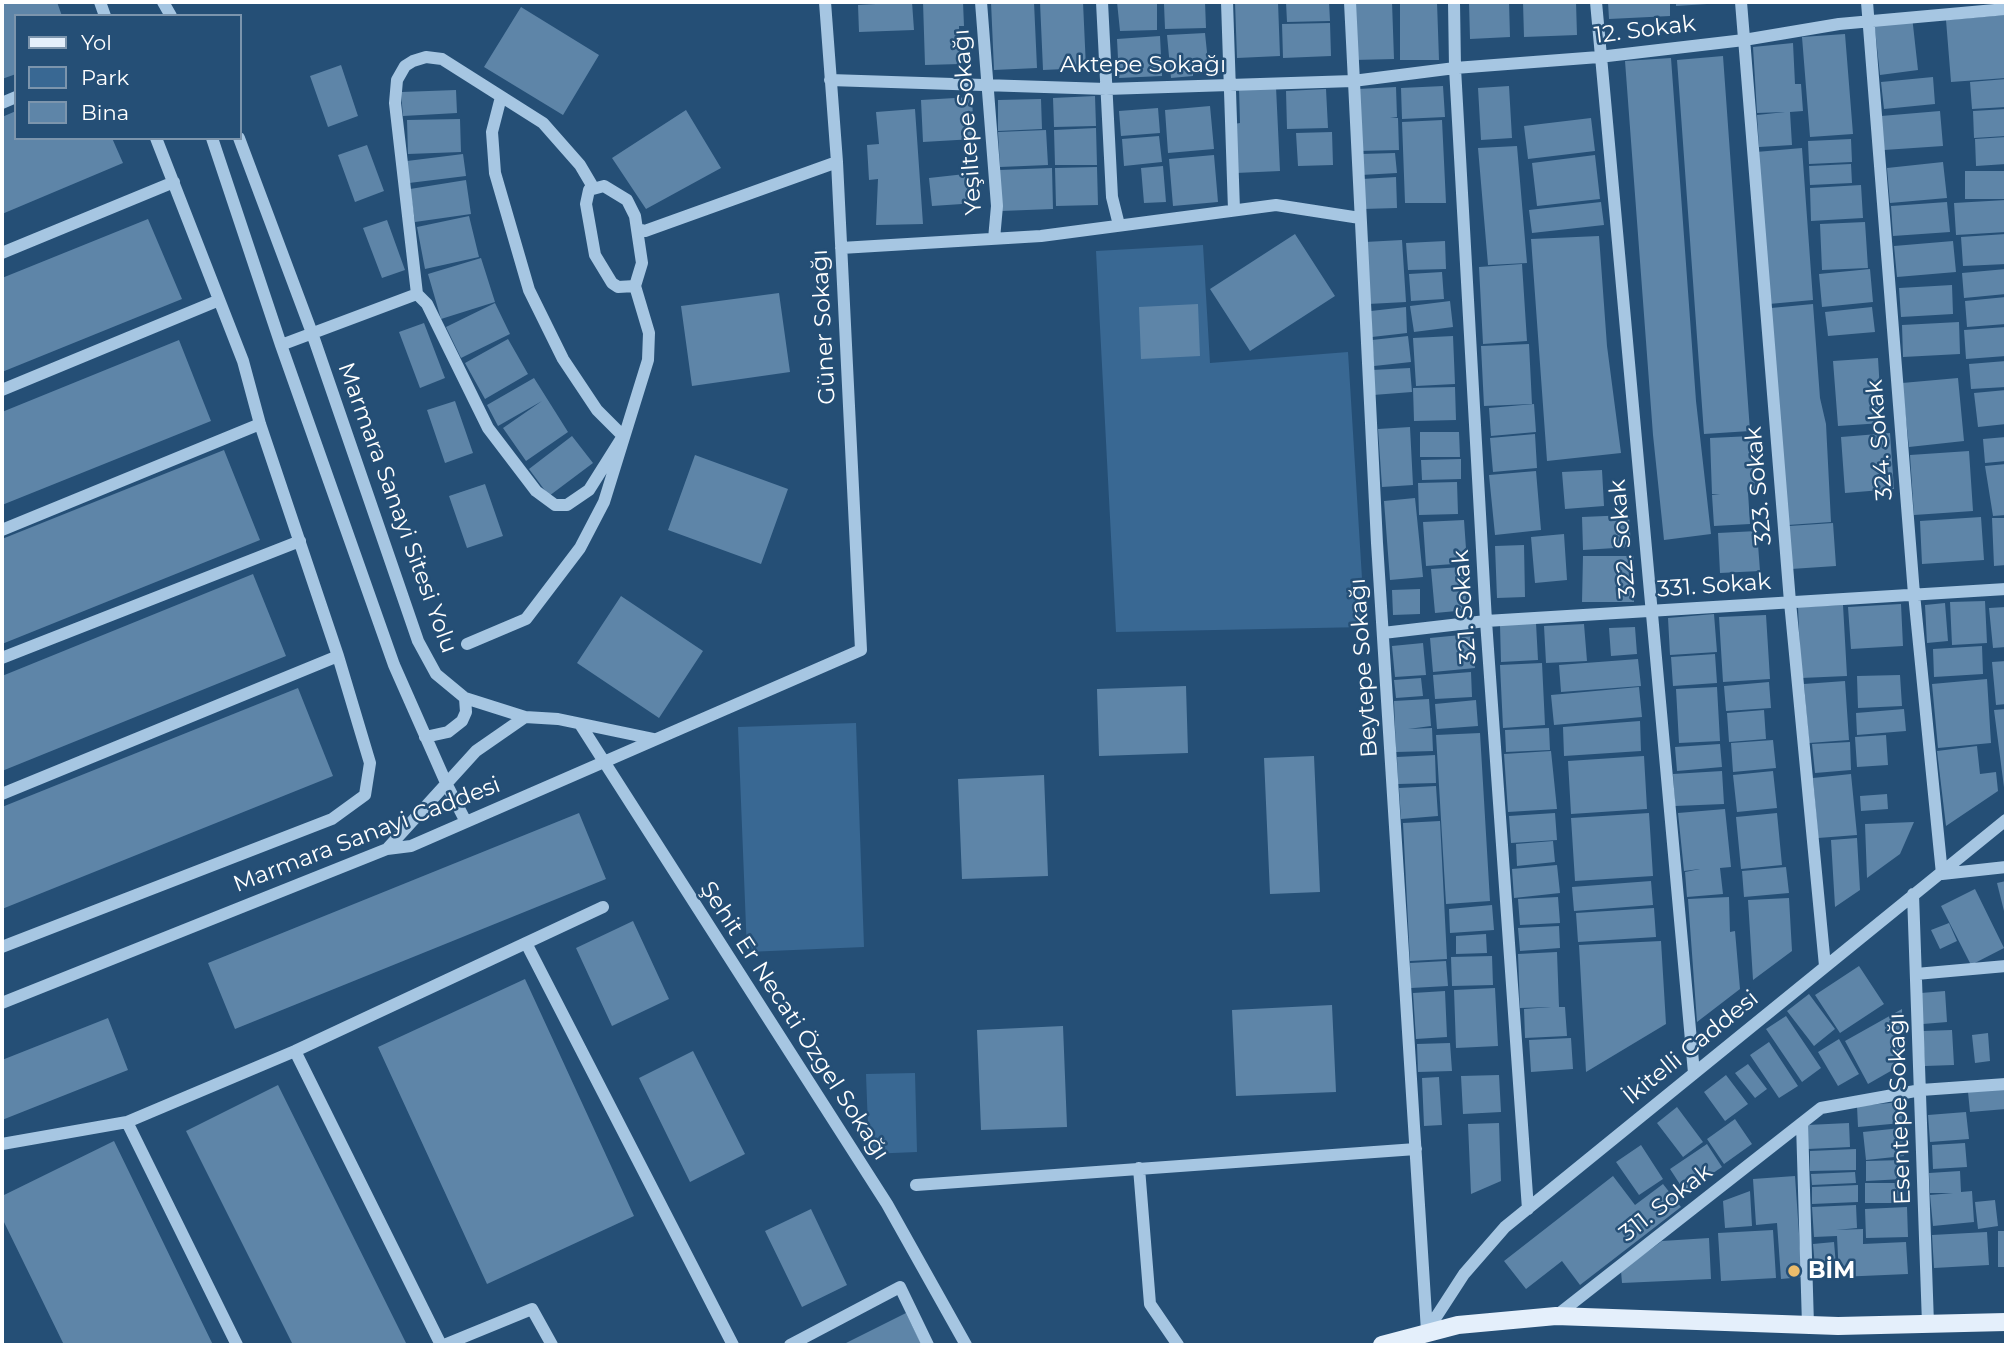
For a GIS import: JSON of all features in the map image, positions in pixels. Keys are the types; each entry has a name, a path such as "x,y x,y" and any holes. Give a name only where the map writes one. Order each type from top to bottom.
{"main road":[{"path":"1382,1345 1427,1331 1556,1316 1808,1325 2006,1322"}],"street":[{"name":"Güner Sokağı","path":"825,2 837,162 861,650"},
{"name":"Yeşiltepe Sokağı","path":"981,2 997,206 994,239"},
{"path":"1102,2 1112,197 1119,225"},
{"path":"1227,2 1234,210"},
{"name":"Beytepe Sokağı","path":"1350,2 1383,633 1427,1331"},
{"name":"321. Sokak","path":"1454,2 1455,68 1486,621 1528,1209"},
{"name":"322. Sokak","path":"1596,2 1694,1073"},
{"name":"323. Sokak","path":"1741,2 1790,603 1825,966"},
{"name":"324. Sokak","path":"1867,2 1914,594 1942,874"},
{"name":"12. Sokak","path":"1455,68 1599,57 1744,40 1868,21 2006,9"},
{"path":"593,187 580,165 554,134 442,59 426,57 405,66 397,80 395,103 417,294 427,304 488,428 516,468 547,502 567,505 589,490 624,436"},
{"name":"Aktepe Sokağı","path":"830,80 987,83 1106,89 1231,87 1353,81 1455,68"},
{"path":"501,97 492,132 495,173 529,290 563,359 597,410 624,436"},
{"path":"2,947 332,819 365,795 370,763 338,656 260,424 243,361 217,301 157,140"},
{"path":"213,140 281,345 394,665 466,822"},
{"name":"Marmara Sanayi Sitesi Yolu","path":"240,140 312,333 418,641 436,674 465,698 526,717 580,724 655,739"},
{"path":"638,229 645,231 837,162"},
{"path":"2,253 174,182"},
{"path":"467,644 526,619 580,548 604,502 648,360 649,333 635,286 642,262 638,229 627,201 604,186 593,187 589,190 586,204 595,255 612,283 618,287 635,286"},
{"path":"841,248 994,239 1276,205 1360,218"},
{"path":"281,345 417,294"},
{"path":"2,390 217,301"},
{"path":"2,530 260,424"},
{"path":"2,658 300,541"},
{"name":"331. Sokak","path":"1383,633 1486,621 2006,589"},
{"name":"Marmara Sanayi Caddesi","path":"2,1003 387,849 411,846 861,650"},
{"path":"2,794 338,656"},
{"path":"425,737 448,732 461,722 466,712 465,698"},
{"path":"387,849 476,751 526,717"},
{"name":"Şehit Er Necati Özgel Sokağı","path":"580,724 887,1204 966,1345"},
{"name":"İkitelli Caddesi","path":"1427,1331 1464,1274 1506,1227 2006,820"},
{"path":"1942,874 2006,867"},
{"name":"Esentepe Sokağı","path":"1913,894 1928,1324"},
{"path":"2,1144 127,1122 295,1051 603,907"},
{"path":"526,943 733,1345"},
{"path":"1916,974 2006,966"},
{"path":"295,1051 443,1345 532,1309 552,1345"},
{"name":"311. Sokak","path":"1556,1316 1821,1108 1920,1090 2006,1084"},
{"path":"127,1122 237,1345"},
{"path":"1802,1123 1808,1325"},
{"path":"916,1185 1416,1149"},
{"path":"1139,1168 1150,1304 1178,1345"},
{"path":"788,1345 900,1287 928,1345"}],"green space":[{"path":"1203,245 1210,363 1348,352 1365,627 1116,632 1096,251"},
{"path":"856,723 864,947 747,952 738,727"},
{"path":"915,1073 917,1152 869,1154 866,1074"}],"building":[{"path":"2,2 57,2 61,14 14,14 14,75 2,79"},
{"path":"912,2 914,30 859,32 858,5"},
{"path":"923,2 963,2 964,26 959,26 960,64 925,65"},
{"path":"991,2 1034,2 1037,68 994,70"},
{"path":"1040,2 1083,2 1086,68 1043,70"},
{"path":"1117,2 1157,2 1157,30 1120,31"},
{"path":"1205,2 1206,28 1165,29 1164,4"},
{"path":"1235,2 1278,2 1280,56 1237,58"},
{"path":"1286,2 1329,2 1330,21 1287,22"},
{"path":"1353,2 1392,2 1394,59 1354,60"},
{"path":"1400,2 1437,2 1439,60 1400,60"},
{"path":"1469,2 1509,2 1510,37 1470,39"},
{"path":"1523,2 1576,2 1577,35 1524,37"},
{"path":"1608,2 1670,2 1670,16 1609,19"},
{"path":"1676,2 1707,2 1707,4 1676,6"},
{"path":"521,7 599,55 563,115 484,67"},
{"path":"2006,15 2006,78 1951,82 1946,20"},
{"path":"1912,16 1918,70 1880,75 1874,20"},
{"path":"1330,23 1331,56 1283,58 1282,24"},
{"path":"1205,33 1208,62 1193,64 1193,76 1171,78 1167,35"},
{"path":"1845,34 1853,134 1810,137 1802,37"},
{"path":"1160,36 1162,76 1119,78 1117,39"},
{"path":"1793,43 1795,84 1801,84 1803,111 1790,112 1792,145 1759,147 1757,115 1785,112 1757,113 1753,47"},
{"path":"1723,56 1750,431 1704,434 1677,60"},
{"path":"1671,58 1696,401 1711,534 1664,540 1653,435 1625,61"},
{"path":"341,65 358,116 328,127 310,76"},
{"path":"1933,77 1935,104 1884,109 1881,82"},
{"path":"2006,79 2006,107 1972,109 1970,82"},
{"path":"1443,86 1445,117 1402,119 1401,88"},
{"path":"1509,86 1512,138 1481,140 1478,88"},
{"path":"1276,87 1280,171 1236,173 1234,124 1240,123 1239,88"},
{"path":"1396,87 1397,117 1390,118 1398,118 1399,150 1358,151 1358,89"},
{"path":"1326,89 1328,128 1287,129 1286,91"},
{"path":"456,90 457,113 403,116 401,92"},
{"path":"1095,96 1096,126 1054,127 1053,98"},
{"path":"972,97 974,139 923,142 921,100"},
{"path":"1041,99 1042,129 998,131 998,100"},
{"path":"1210,106 1214,149 1168,153 1165,110"},
{"path":"1158,108 1160,133 1121,136 1119,111"},
{"path":"915,109 923,224 876,225 878,179 869,180 867,145 879,144 876,112"},
{"path":"2006,109 2006,136 1974,138 1973,111"},
{"path":"686,110 721,168 646,209 612,158"},
{"path":"1940,111 1943,146 1884,150 1881,116"},
{"path":"14,112 14,140 113,140 123,163 2,214 2,117"},
{"path":"1591,118 1595,151 1528,159 1524,126"},
{"path":"460,119 461,152 408,154 407,120"},
{"path":"1442,120 1446,203 1405,203 1402,122"},
{"path":"1096,128 1097,165 1055,165 1054,130"},
{"path":"1046,130 1048,165 1000,167 998,132"},
{"path":"1332,132 1333,165 1298,166 1296,133"},
{"path":"1159,136 1162,162 1124,166 1122,139"},
{"path":"2006,137 2006,164 1976,166 1975,139"},
{"path":"1851,139 1852,162 1809,164 1808,141"},
{"path":"367,145 384,191 355,202 338,155"},
{"path":"1517,146 1527,263 1488,265 1478,148"},
{"path":"1802,148 1813,300 1769,304 1756,152"},
{"path":"1395,153 1397,173 1361,175 1361,154"},
{"path":"463,154 466,176 409,183 407,161"},
{"path":"1214,155 1218,202 1173,206 1169,159"},
{"path":"1595,155 1600,199 1537,206 1532,163"},
{"path":"1943,162 1947,198 1890,203 1887,168"},
{"path":"1851,164 1852,183 1810,185 1809,166"},
{"path":"1163,166 1166,202 1144,203 1141,168"},
{"path":"1097,167 1098,205 1056,206 1055,168"},
{"path":"1052,168 1053,209 1001,211 999,170"},
{"path":"1965,171 2006,171 2006,199 1965,199"},
{"path":"974,173 977,203 932,206 929,178"},
{"path":"1396,177 1397,208 1363,209 1362,179"},
{"path":"466,180 471,214 415,222 410,189"},
{"path":"1861,185 1863,218 1811,221 1810,188"},
{"path":"2006,200 2006,232 1956,235 1954,203"},
{"path":"1601,202 1604,225 1532,233 1529,210"},
{"path":"1947,202 1950,232 1893,236 1891,206"},
{"path":"469,216 479,257 425,269 417,227"},
{"path":"148,219 182,299 2,372 2,278"},
{"path":"387,220 405,270 382,278 363,228"},
{"path":"1865,222 1868,268 1822,270 1820,224"},
{"path":"1295,234 1335,296 1250,351 1210,289"},
{"path":"2006,234 2006,264 1963,266 1961,237"},
{"path":"1599,236 1607,346 1621,453 1547,461 1531,239"},
{"path":"1402,240 1406,302 1368,304 1365,242"},
{"path":"1445,241 1446,269 1408,270 1406,243"},
{"path":"1953,241 1956,272 1897,277 1894,246"},
{"path":"481,258 495,302 441,319 428,274"},
{"path":"1522,264 1527,341 1483,344 1479,267"},
{"path":"1870,269 1873,302 1822,307 1819,274"},
{"path":"2006,269 2006,294 1964,298 1962,273"},
{"path":"1442,272 1444,299 1411,301 1409,274"},
{"path":"1952,285 1953,314 1901,317 1899,288"},
{"path":"779,293 790,372 692,386 681,306"},
{"path":"2006,297 2006,324 1967,327 1965,301"},
{"path":"1450,301 1453,327 1414,332 1410,306"},
{"path":"495,303 510,334 461,358 446,327"},
{"path":"1198,304 1200,356 1141,359 1139,307"},
{"path":"1813,304 1820,398 1826,424 1831,522 1788,525 1771,308"},
{"path":"1406,307 1407,333 1372,337 1371,311"},
{"path":"1872,307 1875,332 1828,336 1825,312"},
{"path":"1959,322 1960,354 1903,357 1902,325"},
{"path":"424,323 445,378 420,388 399,332"},
{"path":"2006,327 2006,356 1966,359 1964,330"},
{"path":"1408,336 1411,362 1374,366 1372,340"},
{"path":"1453,336 1455,384 1416,386 1413,338"},
{"path":"508,339 528,374 485,399 465,363"},
{"path":"179,340 211,421 2,505 2,412"},
{"path":"1529,344 1532,404 1484,406 1481,346"},
{"path":"1878,358 1882,423 1838,426 1833,361"},
{"path":"2006,361 2006,387 1971,389 1969,364"},
{"path":"1410,368 1412,392 1373,395 1372,370"},
{"path":"534,378 568,432 526,461 503,428 542,401 498,426 487,405"},
{"path":"1958,378 1964,441 1909,447 1902,383"},
{"path":"1455,387 1456,420 1414,421 1413,388"},
{"path":"2006,390 2006,424 1978,427 1974,393"},
{"path":"455,401 473,453 445,463 427,410"},
{"path":"1534,404 1536,432 1491,436 1489,408"},
{"path":"1410,427 1413,485 1382,487 1378,429"},
{"path":"1420,432 1459,432 1460,457 1420,457"},
{"path":"1890,433 1894,489 1845,493 1841,437"},
{"path":"1535,434 1537,468 1493,472 1490,438"},
{"path":"572,436 593,463 549,496 529,469"},
{"path":"1752,436 1755,492 1748,492 1750,524 1714,526 1712,495 1720,495 1712,494 1710,438"},
{"path":"2006,437 2006,461 1985,463 1983,439"},
{"path":"224,450 260,540 2,644 2,539"},
{"path":"1969,451 1973,511 1914,515 1910,455"},
{"path":"695,455 788,489 761,564 668,530"},
{"path":"1461,459 1461,479 1422,480 1421,460"},
{"path":"2006,464 2006,515 1993,516 1985,466"},
{"path":"1602,470 1604,506 1565,509 1562,472"},
{"path":"1536,471 1541,530 1495,535 1489,475"},
{"path":"1457,482 1458,514 1419,515 1418,483"},
{"path":"485,484 503,536 467,548 449,496"},
{"path":"1415,498 1423,577 1390,580 1384,501"},
{"path":"1629,515 1631,547 1583,550 1582,517"},
{"path":"1981,517 1984,560 1922,564 1920,521"},
{"path":"1992,518 2006,518 2006,565 1994,566"},
{"path":"1464,520 1467,563 1426,566 1423,522"},
{"path":"1833,523 1836,566 1791,569 1789,526"},
{"path":"1757,531 1760,571 1720,573 1718,533"},
{"path":"1564,534 1567,580 1535,583 1531,537"},
{"path":"1524,545 1525,597 1497,598 1495,546"},
{"path":"1583,556 1634,556 1634,602 1582,602"},
{"path":"1463,567 1467,610 1435,613 1431,569"},
{"path":"253,574 286,656 2,771 2,676"},
{"path":"1420,589 1420,614 1393,615 1392,590"},
{"path":"621,596 703,651 659,718 577,663"},
{"path":"1985,601 1987,643 1952,645 1950,602"},
{"path":"1945,603 1948,641 1927,643 1925,605"},
{"path":"1901,604 1903,646 1851,649 1848,607"},
{"path":"1843,605 1847,676 1801,678 1798,607"},
{"path":"2006,607 2006,647 1993,648 1989,608"},
{"path":"1714,614 1717,652 1670,655 1668,618"},
{"path":"1766,615 1770,679 1723,682 1719,617"},
{"path":"1536,623 1538,660 1501,662 1500,625"},
{"path":"1584,624 1587,661 1546,663 1544,626"},
{"path":"1635,627 1637,654 1611,656 1609,628"},
{"path":"1471,634 1475,668 1433,672 1430,638"},
{"path":"1423,643 1426,675 1395,677 1392,646"},
{"path":"1982,646 1983,674 1934,677 1933,649"},
{"path":"1715,654 1717,683 1673,686 1671,657"},
{"path":"1638,659 1641,686 1561,692 1559,665"},
{"path":"2006,661 2006,704 1996,705 1992,662"},
{"path":"1542,663 1545,725 1503,728 1500,665"},
{"path":"1471,672 1472,697 1435,699 1433,675"},
{"path":"1900,675 1902,706 1858,708 1857,676"},
{"path":"1421,678 1423,696 1396,698 1394,680"},
{"path":"1987,679 1991,743 1938,748 1932,684"},
{"path":"1845,681 1849,740 1809,743 1804,684"},
{"path":"1769,682 1771,708 1726,711 1724,686"},
{"path":"1186,686 1188,753 1099,756 1097,689"},
{"path":"1639,687 1642,717 1554,725 1551,695"},
{"path":"1717,687 1720,741 1679,743 1676,689"},
{"path":"298,688 333,776 2,909 2,807"},
{"path":"1429,699 1431,726 1408,729 1432,728 1433,751 1396,752 1394,701"},
{"path":"1476,700 1478,726 1437,729 1435,704"},
{"path":"1904,709 1906,731 1857,735 1856,713"},
{"path":"2006,709 2006,795 2005,795 1994,710"},
{"path":"1764,710 1766,739 1729,742 1727,713"},
{"path":"1640,721 1641,751 1564,756 1563,727"},
{"path":"1549,728 1550,750 1506,752 1505,730"},
{"path":"1480,733 1490,901 1446,904 1436,735"},
{"path":"1886,735 1888,765 1857,767 1855,737"},
{"path":"1773,740 1776,768 1733,772 1731,743"},
{"path":"1850,742 1851,770 1815,773 1812,744"},
{"path":"1720,744 1722,767 1677,771 1675,747"},
{"path":"1977,746 1980,774 1996,772 1998,791 1946,826 1937,751"},
{"path":"1551,751 1557,809 1508,812 1504,754"},
{"path":"1435,755 1436,783 1398,784 1397,757"},
{"path":"1314,756 1320,892 1270,894 1264,758"},
{"path":"1644,756 1647,809 1571,814 1568,761"},
{"path":"1722,771 1724,804 1675,806 1673,774"},
{"path":"1773,771 1777,808 1737,812 1733,775"},
{"path":"1851,774 1857,835 1818,838 1813,778"},
{"path":"1044,775 1048,876 962,879 958,779"},
{"path":"1436,786 1438,816 1401,819 1399,788"},
{"path":"1887,794 1888,809 1861,811 1860,796"},
{"path":"1725,809 1731,867 1720,868 1723,894 1687,897 1685,872 1700,869 1684,871 1678,813"},
{"path":"579,813 606,879 235,1029 208,963"},
{"path":"1555,813 1557,840 1511,843 1509,816"},
{"path":"1649,813 1653,876 1575,881 1571,818"},
{"path":"1777,813 1782,865 1741,869 1736,817"},
{"path":"1440,821 1447,959 1410,961 1403,823"},
{"path":"1914,822 1900,854 1867,878 1865,824"},
{"path":"1857,838 1860,890 1835,907 1831,840"},
{"path":"1553,841 1555,862 1517,866 1516,844"},
{"path":"1557,865 1560,893 1514,898 1512,869"},
{"path":"1786,867 1789,893 1744,897 1742,871"},
{"path":"1651,881 1653,905 1574,911 1572,887"},
{"path":"2006,881 2006,915 2005,915 1997,883"},
{"path":"1975,889 2004,948 1971,965 1941,906"},
{"path":"1558,897 1560,923 1520,925 1518,899"},
{"path":"1729,897 1730,932 1735,931 1740,989 1697,1022 1688,899"},
{"path":"1789,898 1792,951 1753,980 1748,900"},
{"path":"1492,905 1494,930 1450,933 1449,909"},
{"path":"1654,908 1656,937 1578,942 1576,913"},
{"path":"633,921 669,999 612,1026 576,948"},
{"path":"1949,923 1957,941 1940,949 1931,930"},
{"path":"1559,926 1560,948 1520,951 1518,928"},
{"path":"1486,934 1487,953 1456,954 1456,936"},
{"path":"1661,941 1666,1024 1586,1072 1579,945"},
{"path":"1557,952 1559,1007 1565,1007 1567,1036 1525,1038 1524,1009 1551,1007 1520,1008 1518,954"},
{"path":"1492,956 1493,985 1452,986 1451,957"},
{"path":"1446,961 1448,986 1411,988 1410,963"},
{"path":"1859,966 1884,1004 1840,1033 1815,995"},
{"path":"525,979 634,1216 487,1284 378,1047"},
{"path":"1495,988 1498,1046 1456,1048 1454,990"},
{"path":"1445,991 1447,1037 1416,1039 1413,993"},
{"path":"1945,991 1947,1022 1923,1024 1921,993"},
{"path":"1809,994 1835,1029 1814,1046 1787,1011"},
{"path":"1332,1005 1336,1092 1236,1096 1232,1010"},
{"path":"1902,1009 1903,1064 1868,1084 1845,1041"},
{"path":"1786,1016 1821,1068 1802,1082 1766,1029"},
{"path":"108,1018 128,1070 2,1120 2,1060"},
{"path":"1063,1026 1067,1127 981,1130 977,1030"},
{"path":"1952,1030 1954,1065 1925,1066 1923,1031"},
{"path":"1988,1033 1990,1061 1975,1063 1972,1035"},
{"path":"1571,1038 1573,1069 1531,1072 1529,1040"},
{"path":"1839,1039 1859,1074 1838,1086 1818,1052"},
{"path":"1769,1042 1798,1086 1779,1098 1750,1055"},
{"path":"1450,1043 1452,1071 1418,1072 1417,1044"},
{"path":"693,1051 745,1154 690,1182 639,1078"},
{"path":"1748,1064 1767,1089 1755,1098 1735,1073"},
{"path":"1499,1075 1501,1112 1463,1114 1461,1076"},
{"path":"1726,1075 1748,1104 1725,1121 1704,1092"},
{"path":"1439,1077 1442,1125 1424,1126 1422,1078"},
{"path":"278,1085 407,1345 293,1345 186,1131"},
{"path":"2006,1089 2006,1109 1970,1112 1968,1092"},
{"path":"1901,1102 1902,1123 1858,1127 1857,1106"},
{"path":"1677,1107 1703,1142 1683,1157 1657,1123"},
{"path":"1966,1112 1969,1139 1930,1142 1928,1115"},
{"path":"1735,1119 1752,1144 1724,1164 1707,1139"},
{"path":"1499,1123 1501,1181 1471,1194 1468,1124"},
{"path":"1849,1123 1850,1147 1808,1149 1807,1125"},
{"path":"1901,1128 1904,1156 1866,1160 1863,1132"},
{"path":"114,1141 213,1345 64,1345 2,1218 2,1196"},
{"path":"1965,1143 1967,1167 1933,1169 1932,1145"},
{"path":"1707,1144 1722,1167 1685,1192 1670,1169"},
{"path":"1641,1145 1663,1179 1639,1195 1616,1162"},
{"path":"1856,1149 1856,1170 1810,1171 1810,1151"},
{"path":"1903,1160 1903,1179 1866,1181 1866,1161"},
{"path":"1960,1171 1961,1192 1972,1191 1974,1222 1933,1226 1930,1195 1953,1193 1930,1193 1929,1173"},
{"path":"1855,1172 1856,1183 1812,1185 1811,1174"},
{"path":"1613,1176 1635,1205 1663,1184 1681,1207 1580,1285 1562,1261 1526,1289 1504,1261"},
{"path":"1795,1176 1802,1277 1781,1279 1777,1223 1756,1225 1753,1179"},
{"path":"1865,1183 1903,1183 1903,1203 1865,1203"},
{"path":"1858,1185 1858,1202 1812,1204 1812,1187"},
{"path":"1750,1191 1752,1226 1725,1228 1723,1201"},
{"path":"1995,1200 1998,1226 1978,1229 1975,1202"},
{"path":"1856,1205 1857,1228 1836,1230 1863,1229 1863,1244 1906,1242 1908,1274 1839,1277 1837,1236 1814,1237 1812,1207"},
{"path":"1907,1207 1908,1237 1866,1238 1865,1209"},
{"path":"811,1209 847,1285 802,1307 765,1231"},
{"path":"1773,1230 1776,1278 1721,1281 1718,1233"},
{"path":"1998,1231 2006,1231 2006,1267 1998,1267"},
{"path":"1987,1232 1989,1265 1934,1268 1932,1235"},
{"path":"1709,1238 1711,1279 1622,1283 1621,1271 1662,1241"},
{"path":"1834,1242 1837,1277 1816,1279 1813,1244"},
{"path":"906,1313 922,1345 842,1345"}],"place":[{"name":"BİM","path":"1794,1271"}]}
